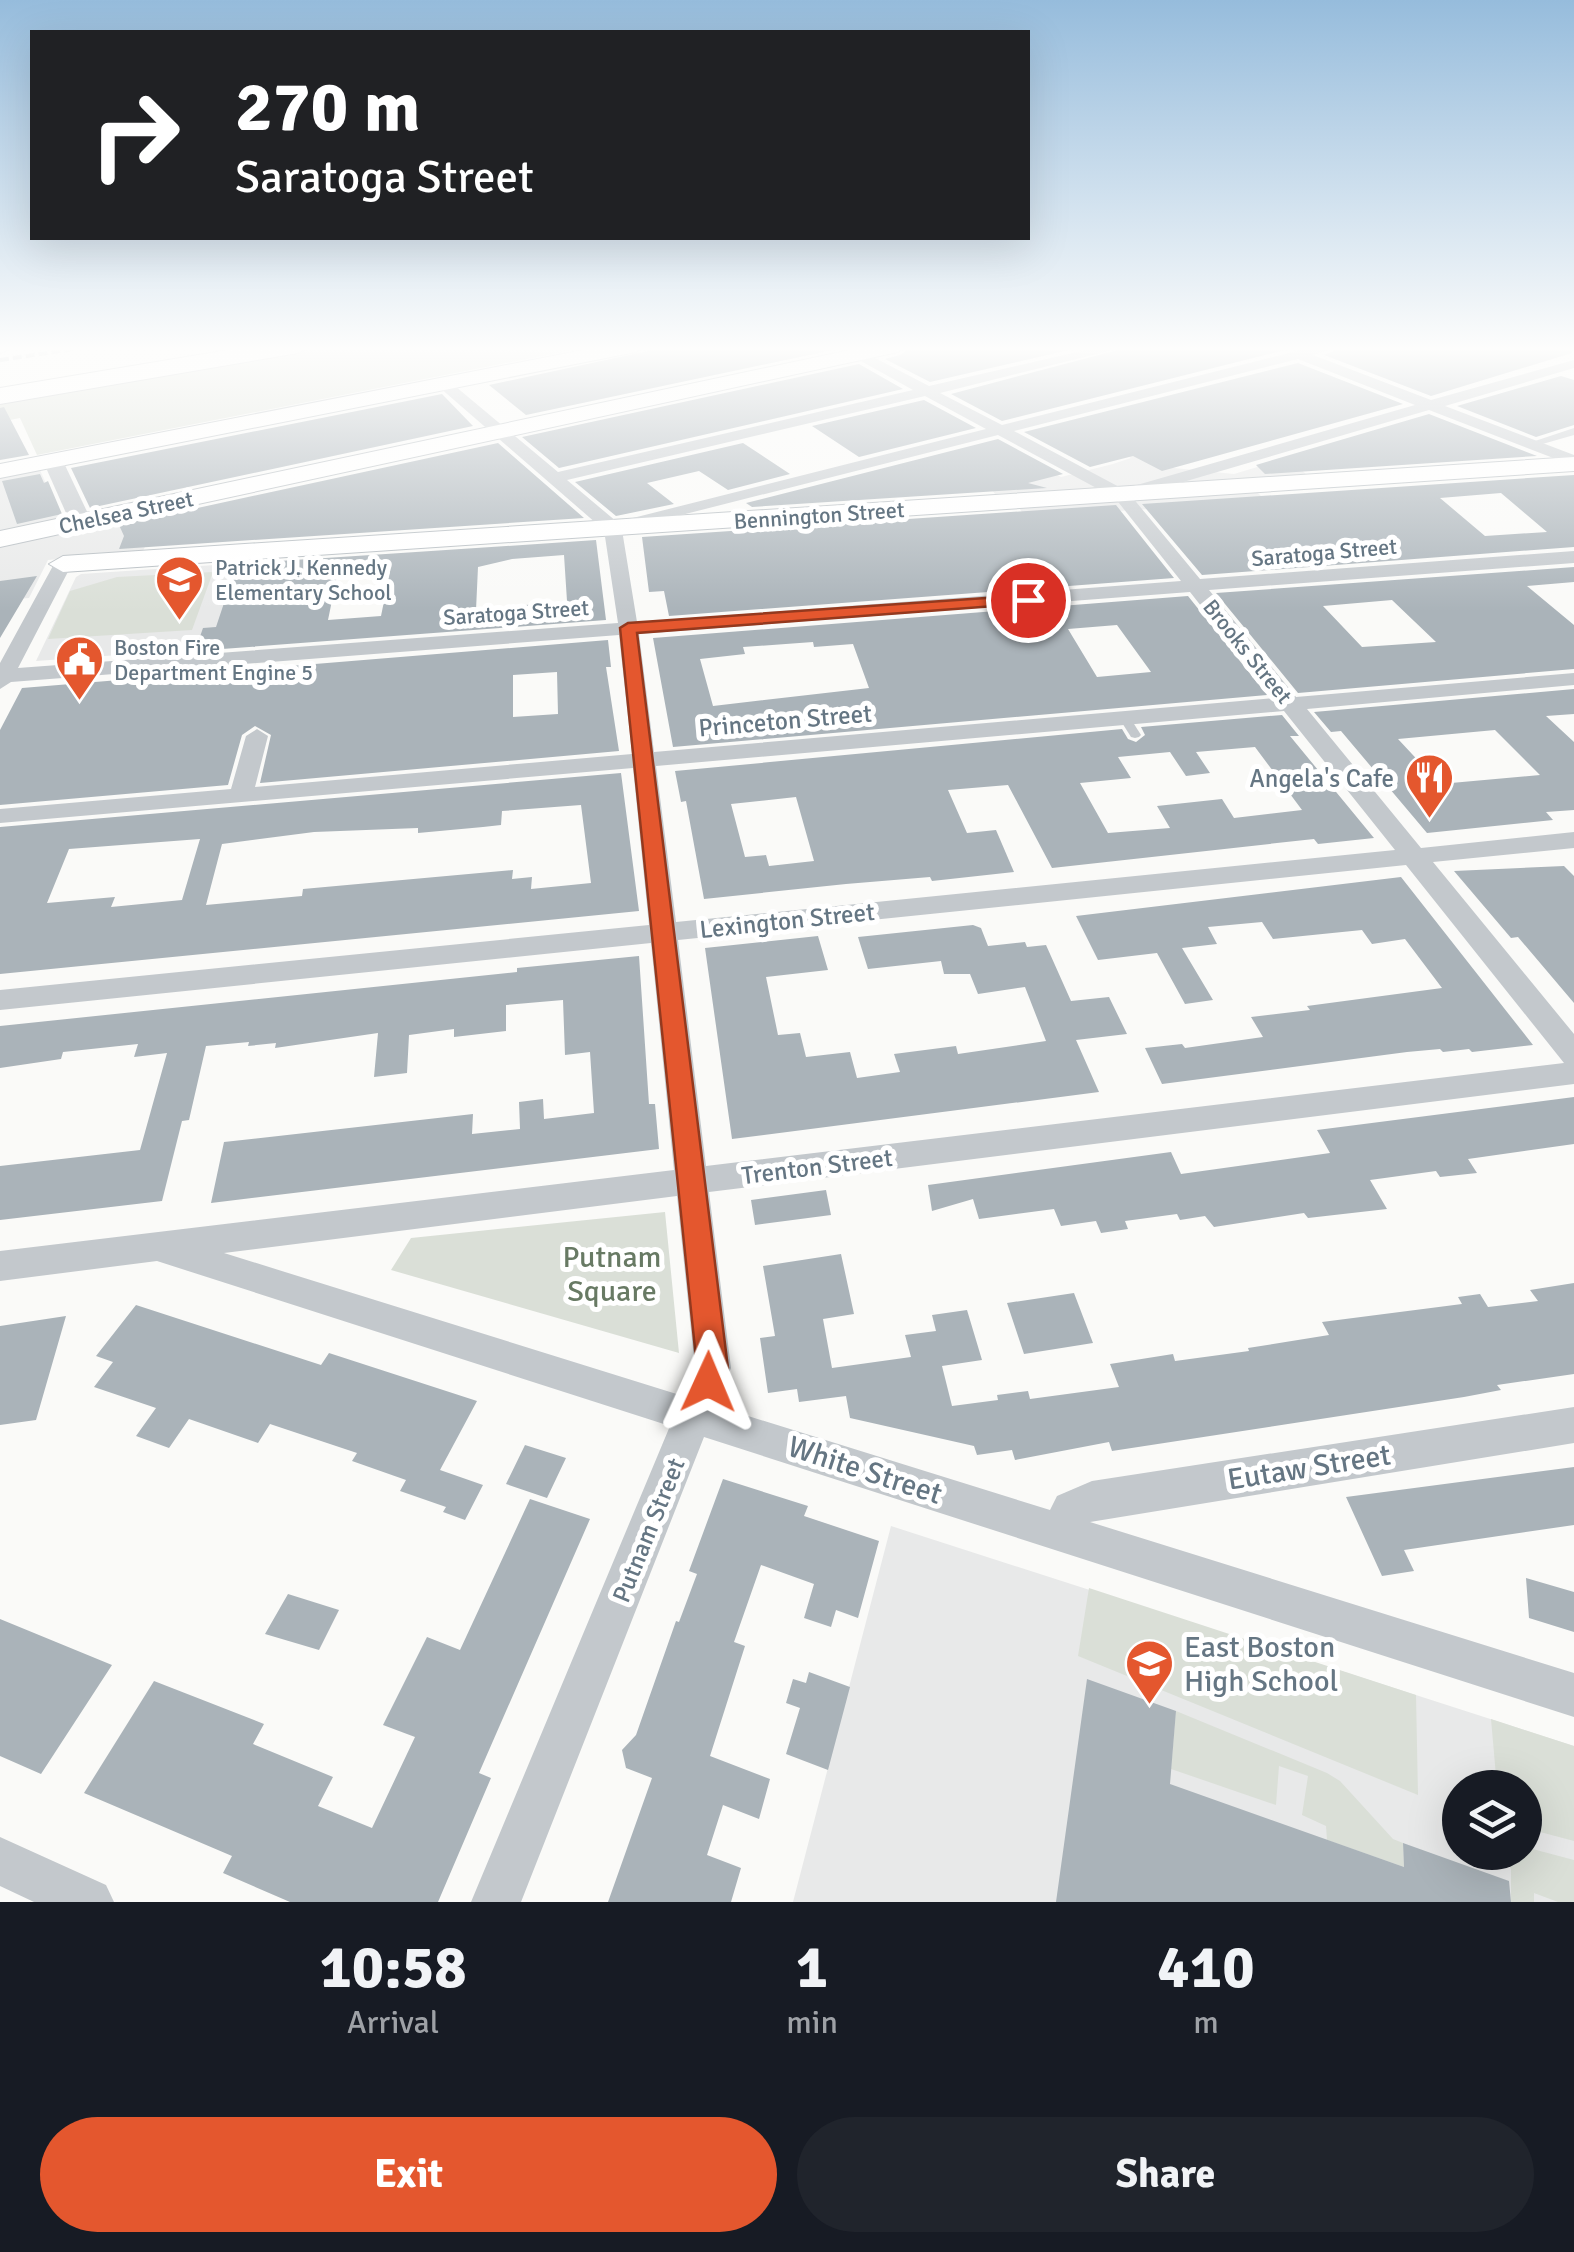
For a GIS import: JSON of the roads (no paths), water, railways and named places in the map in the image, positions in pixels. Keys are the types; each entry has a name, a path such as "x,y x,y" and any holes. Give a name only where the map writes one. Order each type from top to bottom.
{"main road":[{"path":"0,471 186,435"},
{"name":"Chelsea Street","path":"0,542 485,435"},
{"name":"Bennington Street","path":"0,542 36,546 59,558 613,528 1574,462"},
{"path":"59,558 81,536 81,522"}],"street":[{"path":"501,435 613,528 985,435"},
{"path":"554,478 741,435"},
{"name":"Brooks Street","path":"1007,435 1121,494 1574,1055"},
{"path":"1121,494 1330,435"},
{"path":"1507,435 1574,462"},
{"path":"1532,444 1562,435"},
{"path":"53,461 81,522"},
{"name":"Putnam Street","path":"496,1902 713,1368 644,760 613,528"},
{"path":"2,678 59,558"},
{"name":"Saratoga Street","path":"2,678 1574,558"},
{"name":"Princeton Street","path":"0,816 644,760 1130,726 1290,704 1574,679"},
{"path":"241,795 257,736"},
{"name":"Lexington Street","path":"0,1000 1574,840"},
{"name":"Trenton Street","path":"0,1266 1574,1073"},
{"name":"White Street","path":"156,1246 1574,1695"},
{"name":"Eutaw Street","path":"1060,1532 1071,1510 1092,1501 1574,1426"},
{"path":"0,1861 89,1902"}],"place":[{"name":"Patrick J. Kennedy Elementary School","path":"180,622"},
{"name":"Boston Fire Department Engine 5","path":"79,702"},
{"name":"Angela's Cafe","path":"1429,820"},
{"name":"East Boston High School","path":"1149,1706"}],"park label":[{"name":"Putnam Square","path":"612,1274"}]}
